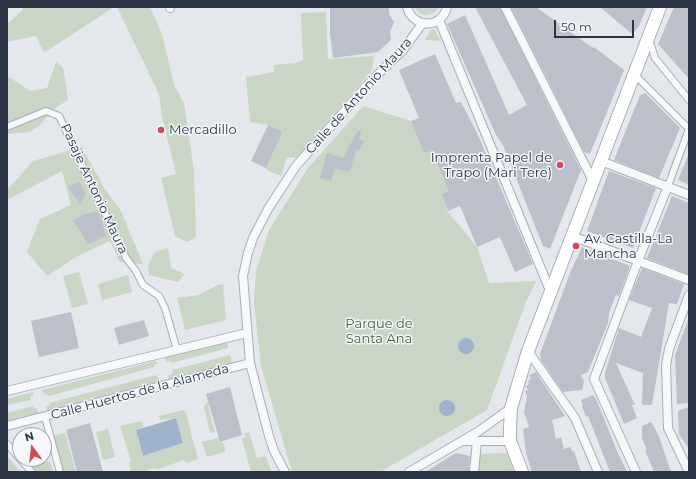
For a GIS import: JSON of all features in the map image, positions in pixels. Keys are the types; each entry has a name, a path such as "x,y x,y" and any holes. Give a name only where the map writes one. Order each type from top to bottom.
{"main road":[{"path":"522,472 510,441 511,408 528,351 660,7"}],"street":[{"path":"407,8 412,18 422,24 431,24 444,16 448,7"},
{"path":"505,7 593,181"},
{"path":"439,20 551,293"},
{"name":"Calle de Antonio Maura","path":"285,472 269,436 250,363 243,276 253,238 268,209 296,166 368,84 403,50 422,24"},
{"path":"648,38 655,58 689,100"},
{"path":"634,74 689,129 594,380 636,472"},
{"name":"Pasaje Antonio Maura","path":"7,127 46,111 59,116 126,258 136,270 143,285 159,296 165,308 177,350"},
{"path":"601,161 689,195"},
{"path":"572,236 689,280"},
{"path":"688,472 668,428 666,364 669,349 689,295"},
{"path":"7,391 247,332"},
{"path":"528,351 575,418 598,472"},
{"name":"Calle Huertos de la Alameda","path":"7,426 250,363"},
{"path":"409,472 421,468 511,408"},
{"path":"45,416 60,472"},
{"path":"462,441 510,441"},
{"path":"474,472 478,441"},
{"name":"Calle de Antonio Maura","path":"280,462 280,472"}],"green space":[{"path":"23,7 114,7 44,53 36,36 7,42 7,24 23,10"},
{"path":"117,7 150,7 162,34 174,85 184,103 194,171 196,237 187,242 175,236 161,178 176,174 162,116 159,94"},
{"path":"415,7 439,7 433,13 427,15 417,11"},
{"path":"326,12 328,59 374,56 372,70 297,158 287,157 281,176 268,171 266,168 282,131 268,125 250,122 246,77 274,72 274,65 297,63 303,60 301,13"},
{"path":"434,29 441,41 425,40 431,30"},
{"path":"56,62 63,67 68,100 55,108 39,126 29,132 7,134 7,79 9,77 30,91 47,88"},
{"name":"Parque de Santa Ana","path":"363,106 411,121 424,152 432,151 445,182 454,189 441,194 447,211 477,247 489,283 536,281 526,302 487,410 380,472 292,472 261,366 254,301 256,271 269,230 308,168"},
{"path":"82,147 104,188 120,209 143,264 120,262 110,241 76,257 47,276 27,252 40,219 71,205 62,171 7,200 7,190 33,161"},
{"path":"168,248 171,268 185,274 178,282 149,275 148,265 155,252"},
{"path":"79,272 88,304 72,308 63,276"},
{"path":"128,275 132,292 102,300 98,284"},
{"path":"223,284 226,320 185,330 177,298 199,295"},
{"path":"227,341 228,348 172,363 170,361 166,362 165,357"},
{"path":"230,355 232,363 169,380 168,375 172,374 173,370"},
{"path":"156,361 157,364 155,364 154,367 49,396 43,393 42,390"},
{"path":"156,375 161,381 47,411 46,407 50,405 49,403"},
{"path":"33,392 34,395 30,397 31,400 7,405 7,399"},
{"path":"206,403 209,403 210,405 208,406 215,432 210,433 204,407"},
{"path":"33,406 34,409 37,408 38,413 7,421 7,413"},
{"path":"183,410 186,412 198,459 186,463 184,460 156,470 155,468 147,470 148,472 131,472 129,463 131,461 120,426 142,421 143,427 136,430 143,456 183,443 176,418 160,420 159,416"},
{"path":"108,429 115,457 103,460 96,432"},
{"path":"249,432 257,458 265,456 272,472 251,472 242,439 246,437 244,434"},
{"path":"65,433 76,472 63,472 53,436"},
{"path":"218,438 224,444 225,452 207,457 202,442"},
{"path":"507,453 514,472 474,472 480,454"},
{"path":"7,456 12,462 12,467 17,467 21,472 7,472"},
{"path":"31,467 52,467 53,472 37,472"}],"water":[{"path":"463,338 469,338 474,343 472,352 469,354 463,354 458,349 458,343"},
{"path":"444,400 450,400 455,405 453,414 450,416 444,416 439,411 439,405"},
{"path":"176,418 183,443 143,456 136,430"}],"building":[{"path":"389,7 389,14 394,22 390,32 391,40 378,52 333,58 330,34 330,8"},
{"path":"475,7 500,7 581,170 550,249 543,246 503,145 496,135 447,24 465,15 509,115 527,105"},
{"path":"511,7 536,7 593,48 594,47 624,70 590,154 584,152"},
{"path":"600,7 647,7 639,26 632,34"},
{"path":"674,7 689,7 689,79 658,44"},
{"path":"435,54 456,103 461,102 477,133 533,264 515,272 500,237 477,247 460,206 448,211 441,194 449,191 432,151 424,153 411,121 419,118 399,70"},
{"path":"645,93 680,128 659,178 614,160 640,95"},
{"path":"268,125 282,131 266,168 251,161"},
{"path":"358,130 361,132 359,139 364,141 359,151 356,149 350,172 335,168 331,181 320,178 327,153 343,158"},
{"path":"689,153 689,185 678,180"},
{"path":"609,171 656,188 633,248 587,231"},
{"path":"79,182 86,194 80,204 68,187"},
{"path":"672,196 689,203 688,274 647,258"},
{"path":"99,211 106,236 88,244 73,220 85,214"},
{"path":"582,247 630,266 619,296 616,295 609,313 608,323 588,372 581,375 584,381 582,390 563,392 541,360 540,354 570,273"},
{"path":"642,268 684,284 677,304 669,303 652,405 642,405 643,373 616,363 635,405 632,405 637,418 624,424 605,378 605,373 619,328 641,337 652,308 629,300"},
{"path":"71,312 79,348 39,357 31,321"},
{"path":"144,320 149,336 119,345 114,328"},
{"path":"688,320 689,403 677,404 675,355"},
{"path":"536,372 565,416 552,420 556,439 561,437 564,449 570,447 573,452 574,451 581,472 532,472 526,453 523,429 529,427 524,412 527,396 525,391 528,390 526,386 529,384 528,381 531,379 529,375"},
{"path":"230,387 242,435 220,442 206,394"},
{"path":"593,395 627,472 610,472 588,416 586,417 582,406 581,400"},
{"path":"689,407 689,449 679,434 678,411"},
{"path":"651,422 658,434 671,472 654,472 645,450 647,450 642,438 642,426"},
{"path":"90,423 103,472 77,472 66,430"},
{"path":"456,453 470,456 469,472 425,472"}],"place":[{"name":"Mercadillo","path":"161,130"},
{"name":"Imprenta Papel de Trapo (Mari Tere)","path":"560,165"},
{"name":"Av. Castilla-La Mancha","path":"576,246"}]}
